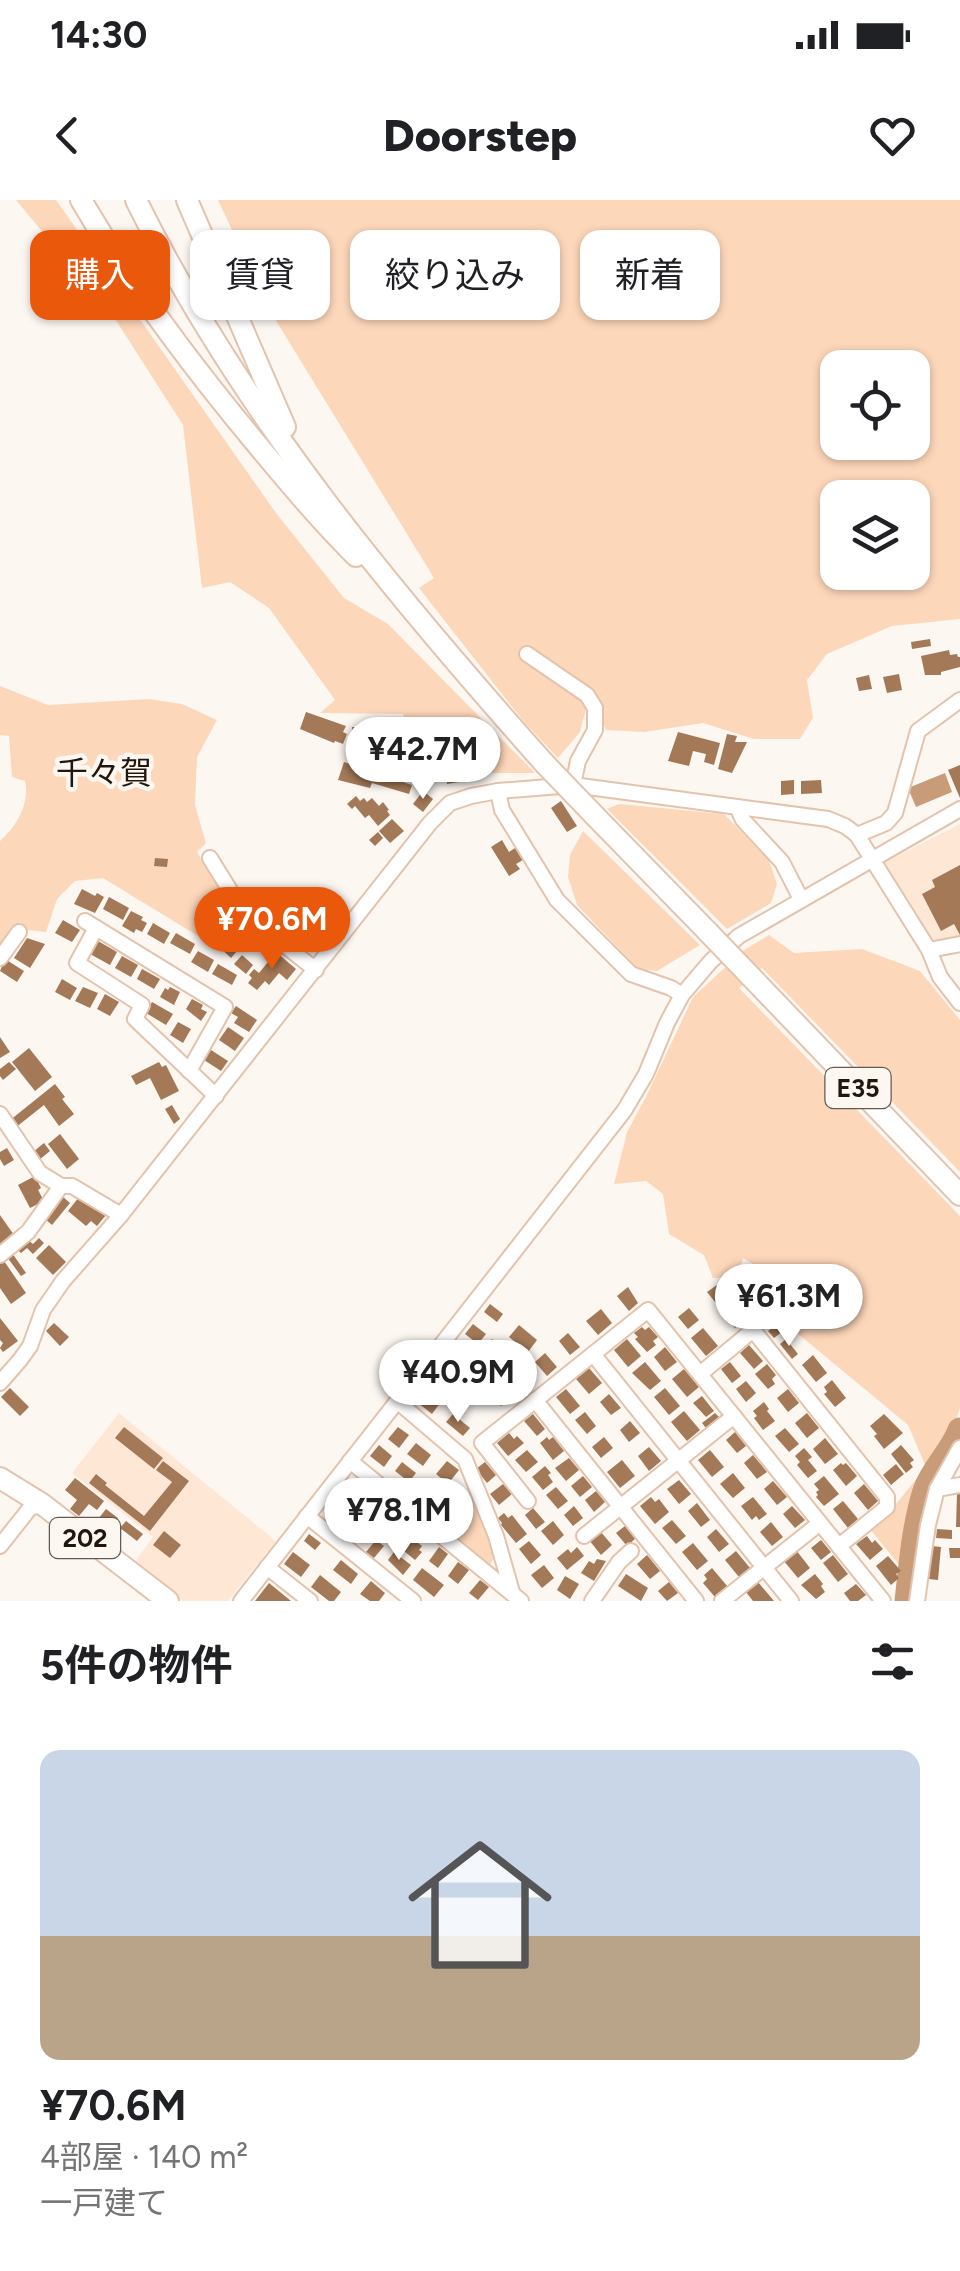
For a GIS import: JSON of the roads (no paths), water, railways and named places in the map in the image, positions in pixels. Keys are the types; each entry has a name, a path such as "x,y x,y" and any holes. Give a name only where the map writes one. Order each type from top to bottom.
{"highway":[{"path":"81,200 112,253 206,382 318,517 414,614"},
{"name":"E35","path":"136,200 225,359 414,614 546,764 960,1195"},
{"path":"186,200 308,476"},
{"name":"202","path":"0,1478 42,1504 168,1601"}],"street":[{"path":"527,654 588,695 595,708 595,730 578,761 573,786"},
{"path":"857,835 886,823 895,813 918,731 960,700"},
{"path":"0,1383 30,1346 53,1295 450,804 498,791 573,786 828,819 857,835 929,950 940,977 960,1003"},
{"path":"498,791 502,810 558,900 631,974 682,995"},
{"path":"737,807 743,820 782,862 801,899"},
{"path":"240,1601 624,1111 646,1074 666,1022 711,960 739,936 960,810"},
{"path":"210,858 252,926 269,933 316,970"},
{"path":"189,1070 225,1007 90,924 77,963 142,1004 135,1020 216,1096"},
{"path":"0,958 19,932"},
{"path":"929,950 960,944"},
{"path":"0,1114 40,1174 61,1186 72,1186 121,1215"},
{"path":"0,1254 28,1232 61,1186"},
{"path":"528,1501 482,1444 648,1310 883,1601"},
{"path":"700,1374 754,1330 888,1497 888,1507 839,1546"},
{"path":"593,1354 792,1601"},
{"path":"535,1400 696,1601"},
{"path":"397,1401 465,1458 517,1596"},
{"path":"584,1536 734,1416"},
{"path":"917,1601 937,1489 960,1448"},
{"path":"350,1462 517,1596"},
{"path":"937,1489 960,1484"},
{"path":"0,1546 30,1508 42,1504"},
{"path":"307,1516 413,1601"},
{"path":"722,1601 820,1522"},
{"path":"592,1601 631,1551"},
{"path":"267,1567 310,1601"}],"waterway":[{"path":"907,1601 925,1491 960,1430"}],"district":[{"name":"千々賀","path":"104,773"}]}
